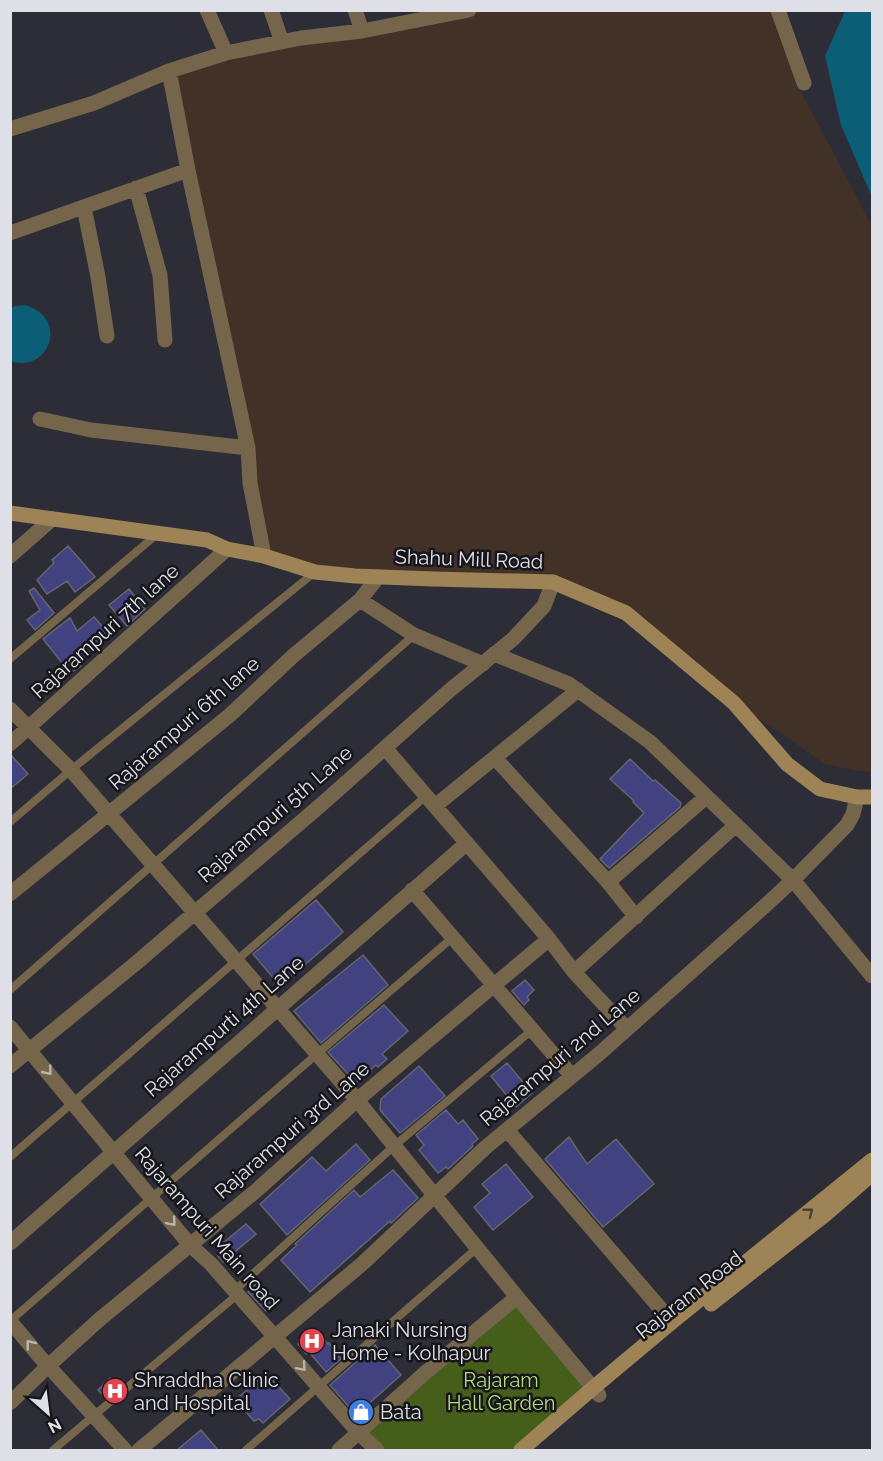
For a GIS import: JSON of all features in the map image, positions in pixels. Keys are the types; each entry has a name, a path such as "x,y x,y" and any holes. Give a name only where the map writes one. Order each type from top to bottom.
{"main road":[{"name":"Shahu Mill Road","path":"10,513 207,540 227,549 264,556 315,572 378,577 553,582 626,613 734,703 787,764 820,789 857,797 873,797"},
{"path":"521,1450 596,1391 672,1322 873,1160"},
{"name":"Rajaram Road","path":"533,1450 596,1391 826,1214 873,1174"}],"street":[{"path":"207,10 226,53"},
{"path":"271,10 282,42"},
{"path":"355,10 362,31"},
{"path":"10,129 94,103 169,71 226,53 282,42 362,31 468,10"},
{"path":"778,10 804,83"},
{"path":"169,71 248,448 250,483 264,556"},
{"path":"10,233 188,170"},
{"path":"136,188 160,274 165,340"},
{"path":"84,207 107,336"},
{"path":"40,419 91,430 248,448"},
{"path":"10,556 52,519"},
{"name":"Rajarampuri 7th lane","path":"10,744 227,549"},
{"name":"Rajarampuri 6th lane","path":"10,894 230,715 293,656 360,600 378,577"},
{"name":"Rajarampuri 5th Lane","path":"10,1066 135,964 322,804 450,690 513,639 544,606 553,582"},
{"path":"360,600 414,635 569,684 650,742 793,880 873,976"},
{"path":"431,801 495,758 578,690"},
{"path":"10,709 71,770 357,1100 596,1391"},
{"path":"385,748 549,939 574,972 627,1029"},
{"path":"495,758 608,882 636,917"},
{"path":"608,882 706,796"},
{"name":"Rajarampuri 2nd Lane","path":"274,1337 362,1264 486,1147 627,1029 793,880 847,825 853,814 857,797"},
{"path":"574,972 736,825"},
{"name":"Rajarampurti 4th Lane","path":"10,1243 467,843"},
{"path":"412,890 572,1076"},
{"name":"Rajarampuri 3rd Lane","path":"10,1403 100,1319 257,1190 357,1100 549,939"},
{"name":"Rajarampuri Main road","path":"10,1027 190,1245 211,1264 359,1433 377,1450"},
{"path":"507,1130 672,1322"},
{"path":"339,1450 425,1373 517,1297"},
{"path":"11,1324 125,1450"},
{"path":"139,1450 274,1337"}],"lane":[{"path":"10,659 157,534"},
{"path":"10,822 315,572"},
{"path":"10,990 414,635"},
{"path":"10,1157 236,960 431,801"},
{"path":"11,1324 152,1198 453,938"},
{"path":"53,1450 236,1293 394,1146 532,1030"},
{"path":"246,1450 477,1248"}],"shaded area":[{"path":"467,11 771,11 796,82 872,226 872,772 824,764 734,703 626,613 558,584 355,576 264,556 169,71"}],"green space":[{"name":"Rajaram Hall Garden","path":"516,1307 586,1390 517,1450 386,1450 369,1433 438,1371"}],"water":[{"path":"845,11 872,11 872,197 841,125 825,56"},
{"path":"25,305 39,312 47,321 50,332 49,343 44,352 35,360 24,363 10,361 11,308"}],"building":[{"path":"68,546 95,577 75,592 67,581 47,594 37,580 54,563 52,560"},
{"path":"34,588 54,613 35,630 27,620 40,610 29,591"},
{"path":"129,589 145,609 127,626 109,605"},
{"path":"94,617 109,634 78,662 81,666 70,673 43,639 70,618 77,631"},
{"path":"10,754 28,774 10,789"},
{"path":"630,759 681,803 680,807 609,868 600,859 644,813 610,779"},
{"path":"316,900 343,932 280,986 253,954"},
{"path":"363,955 388,985 321,1043 294,1011"},
{"path":"525,980 534,990 527,997 529,1000 524,1005 512,991"},
{"path":"384,1005 408,1031 382,1054 387,1059 378,1067 376,1065 356,1083 328,1052"},
{"path":"507,1063 532,1093 516,1107 491,1076"},
{"path":"419,1066 445,1096 400,1133 380,1110 381,1099"},
{"path":"446,1110 458,1124 463,1120 478,1139 448,1169 446,1167 438,1173 419,1150 424,1145 416,1135"},
{"path":"569,1137 587,1164 616,1139 654,1184 603,1227 545,1159"},
{"path":"356,1144 370,1160 287,1235 260,1204 312,1157 326,1171"},
{"path":"506,1164 533,1197 493,1230 474,1207 490,1193 482,1184"},
{"path":"393,1170 418,1198 310,1292 281,1260 297,1245 295,1244 354,1190 360,1197"},
{"path":"246,1224 256,1234 223,1262 218,1256 218,1247"},
{"path":"258,1282 277,1301 266,1311 248,1292"},
{"path":"316,1330 341,1359 326,1372 309,1352 306,1354 298,1344"},
{"path":"375,1345 401,1375 356,1415 330,1385"},
{"path":"266,1373 290,1399 263,1423 259,1419 254,1421 241,1406 244,1403 239,1397"},
{"path":"110,1378 118,1387 106,1398 98,1390"},
{"path":"201,1430 218,1450 177,1450"}],"place":[{"name":"Janaki Nursing Home - Kolhapur","path":"312,1341"},
{"name":"Shraddha Clinic and Hospital","path":"115,1391"},
{"name":"Bata","path":"361,1412"}]}
